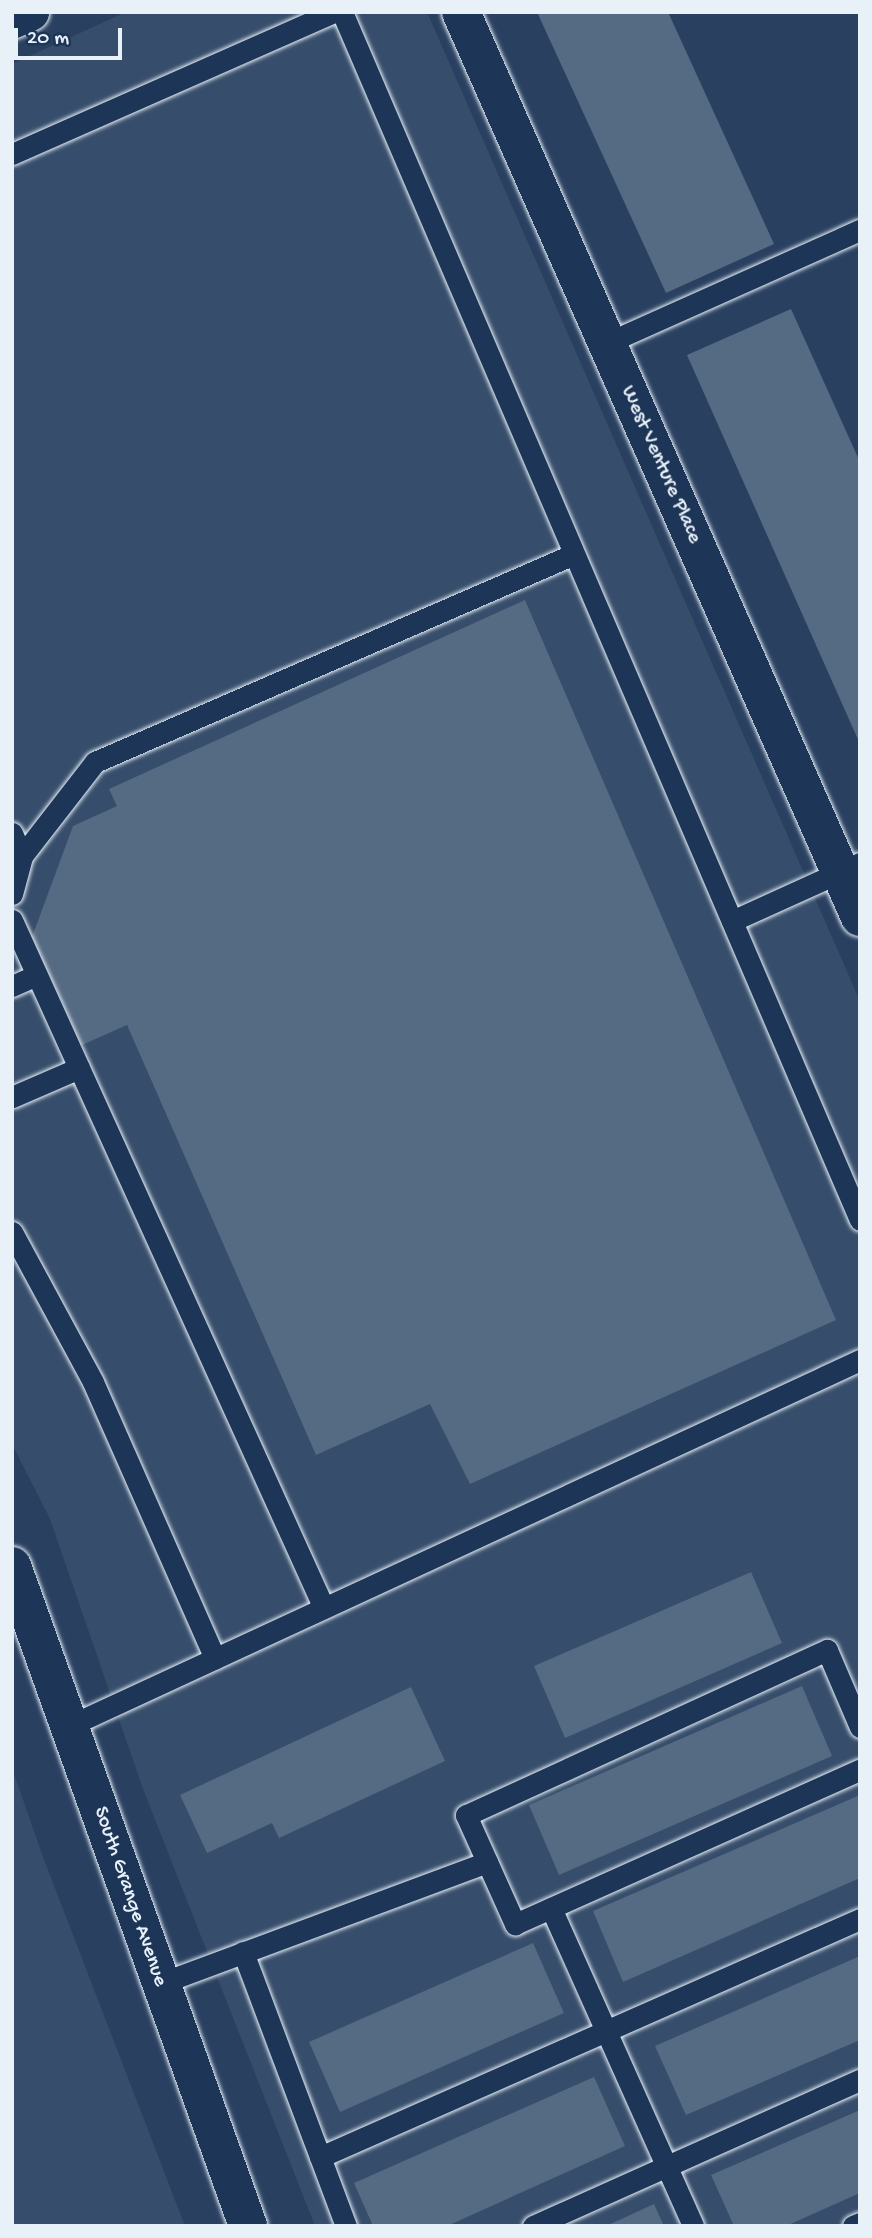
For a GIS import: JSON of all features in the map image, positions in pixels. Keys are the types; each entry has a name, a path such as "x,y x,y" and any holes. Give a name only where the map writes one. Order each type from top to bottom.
{"street":[{"path":"12,20 30,12"},
{"name":"West Venture Place","path":"461,12 607,343 850,867 860,917"},
{"name":"South Grange Avenue","path":"12,1566 247,2226"}],"lane":[{"path":"12,154 334,12"},
{"path":"342,12 860,1220"},
{"path":"607,343 860,230"},
{"path":"17,858 95,762 574,554"},
{"path":"12,833 17,858 12,894"},
{"path":"732,921 850,867"},
{"path":"12,920 324,1608"},
{"path":"12,986 37,975"},
{"path":"12,1097 79,1068"},
{"path":"12,1232 93,1382 215,1658"},
{"path":"69,1726 860,1360"},
{"path":"860,1727 827,1650 466,1815 514,1924 860,1770"},
{"path":"159,1984 487,1862"},
{"path":"551,1908 693,2226"},
{"path":"320,2157 860,1919"},
{"path":"243,1952 346,2226"},
{"path":"533,2226 860,2080"},
{"path":"853,2226 860,2223"}],"shaded area":[{"path":"126,12 427,12 860,1001 860,2226 315,2226 143,1789 50,1519 12,1444 12,64"},
{"path":"12,1768 43,1857 185,2226 12,2226"}],"building":[{"path":"537,12 668,12 774,244 666,293"},
{"path":"791,309 860,462 860,744 687,355"},
{"path":"525,600 836,1320 470,1484 430,1404 316,1455 127,1025 82,1045 32,937 73,826 117,806 109,789"},
{"path":"751,1572 782,1643 565,1738 534,1666"},
{"path":"802,1686 832,1756 559,1875 529,1805"},
{"path":"411,1687 445,1761 279,1838 272,1823 207,1853 180,1795"},
{"path":"860,1795 860,1878 623,1982 593,1911"},
{"path":"533,1943 564,2013 340,2112 309,2042"},
{"path":"860,1956 860,2040 686,2115 655,2046"},
{"path":"594,2077 625,2146 447,2226 373,2226 354,2183"},
{"path":"860,2110 860,2193 786,2226 734,2226 711,2175"},
{"path":"654,2204 664,2226 606,2226"}]}
